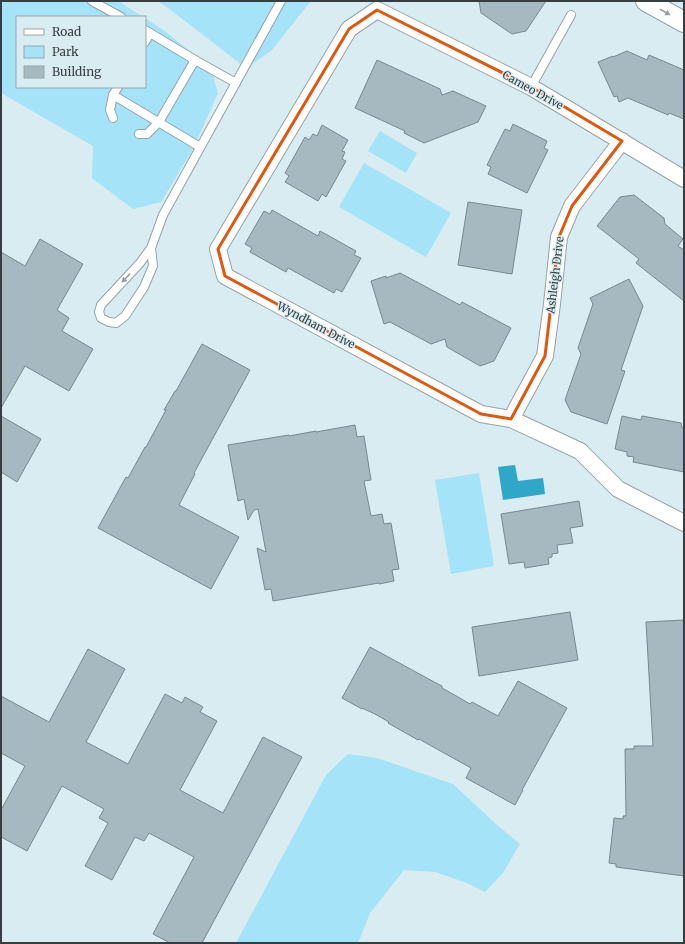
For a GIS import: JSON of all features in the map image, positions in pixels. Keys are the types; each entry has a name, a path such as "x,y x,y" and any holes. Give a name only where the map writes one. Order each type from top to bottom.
{"street":[{"path":"646,1 684,22"},
{"name":"Cameo Drive","path":"377,10 531,87 684,179"},
{"name":"Wyndham Drive","path":"377,10 349,29 218,249 225,276 481,414 511,419 580,451 618,489 684,523"},
{"name":"Ashleigh Drive","path":"511,419 545,356 552,304 558,237 572,206 622,141"}],"lane":[{"path":"92,1 119,16"},
{"path":"151,248 153,266 144,287 124,316 116,323 108,322 101,318 99,312 101,305 140,263 151,248 162,215 281,1"},
{"path":"531,87 571,15"},
{"path":"148,32 236,83"},
{"path":"139,134 147,134 159,122 195,60"},
{"path":"113,118 110,110 113,95 117,88"},
{"path":"113,95 200,147"}],"highlighted area":[{"path":"377,10 531,87 622,141 572,206 559,237 545,356 511,419 481,414 225,276 218,249 349,29"}],"green space":[{"path":"1,1 118,1 141,16 16,16 16,88 146,88 146,19 166,32 211,69 218,93 193,149 161,202 133,209 92,178 93,146 1,93"},
{"path":"157,1 311,1 271,51 246,68"},
{"path":"380,131 417,153 406,173 368,151"},
{"path":"364,163 451,213 426,257 339,207"},
{"path":"479,473 494,566 451,574 435,480"},
{"path":"348,754 377,758 453,784 520,844 503,873 485,892 467,883 435,872 404,870 370,913 358,943 236,943 326,775"}],"shaded area":[{"path":"515,465 518,481 543,478 545,494 503,500 498,467"}],"building":[{"path":"479,1 546,1 526,31 512,34 481,13"},
{"path":"627,51 647,60 649,55 684,70 684,119 669,113 668,115 628,98 619,102 617,96 614,97 598,62"},
{"path":"377,60 440,89 442,95 453,91 486,106 478,122 424,143 404,133 405,131 355,108"},
{"path":"513,124 547,141 544,148 548,150 527,193 488,174 491,167 487,165 505,129 510,131"},
{"path":"322,125 348,140 342,151 345,152 342,159 346,161 326,197 322,194 318,201 285,182 289,176 285,173 305,137 309,140 313,134 317,136"},
{"path":"634,195 664,218 665,224 683,239 678,246 684,250 684,301 636,263 639,259 597,226 620,197"},
{"path":"468,202 522,210 512,274 458,265"},
{"path":"272,210 318,236 320,231 356,251 354,255 361,258 342,292 336,289 334,293 288,268 286,272 250,252 252,248 245,244 264,211 270,214"},
{"path":"40,239 83,264 57,310 69,318 62,331 93,349 69,391 25,366 1,408 1,252 25,266"},
{"path":"400,273 460,305 462,302 511,328 494,361 480,366 447,347 445,339 431,344 390,322 384,324 371,281"},
{"path":"629,279 643,306 621,370 625,371 607,424 571,412 565,400 581,354 578,348 593,304 590,298"},
{"path":"202,344 250,370 194,473 195,474 179,505 239,537 211,589 98,528 126,477 128,478 146,447 166,410 164,410"},
{"path":"1,416 41,439 17,482 1,472"},
{"path":"622,416 641,420 642,416 681,423 682,428 684,428 684,472 633,462 634,457 627,456 627,452 615,449"},
{"path":"355,425 357,437 364,436 371,480 364,481 371,516 382,514 384,524 391,523 399,569 392,570 394,581 273,601 271,589 265,590 257,548 266,552 258,509 254,510 248,520 244,499 238,501 228,445"},
{"path":"579,501 583,526 570,528 573,543 557,545 558,553 552,554 552,557 548,558 549,564 525,568 524,562 509,564 501,514"},
{"path":"570,612 578,660 479,676 472,627"},
{"path":"684,620 684,876 616,867 616,864 609,863 614,818 623,819 623,816 626,816 625,749 634,749 634,746 653,746 646,622"},
{"path":"370,647 442,686 442,688 470,704 472,702 498,716 518,681 567,708 515,805 466,778 471,768 419,739 418,740 375,714 342,698"},
{"path":"88,649 125,669 86,742 128,764 165,694 182,703 185,697 203,707 200,712 217,721 180,790 223,813 263,737 302,757 202,943 170,943 153,934 194,857 149,833 144,841 135,837 112,880 85,866 108,823 99,818 104,809 62,786 27,851 1,837 1,810 25,766 1,753 1,696 49,722"}]}
